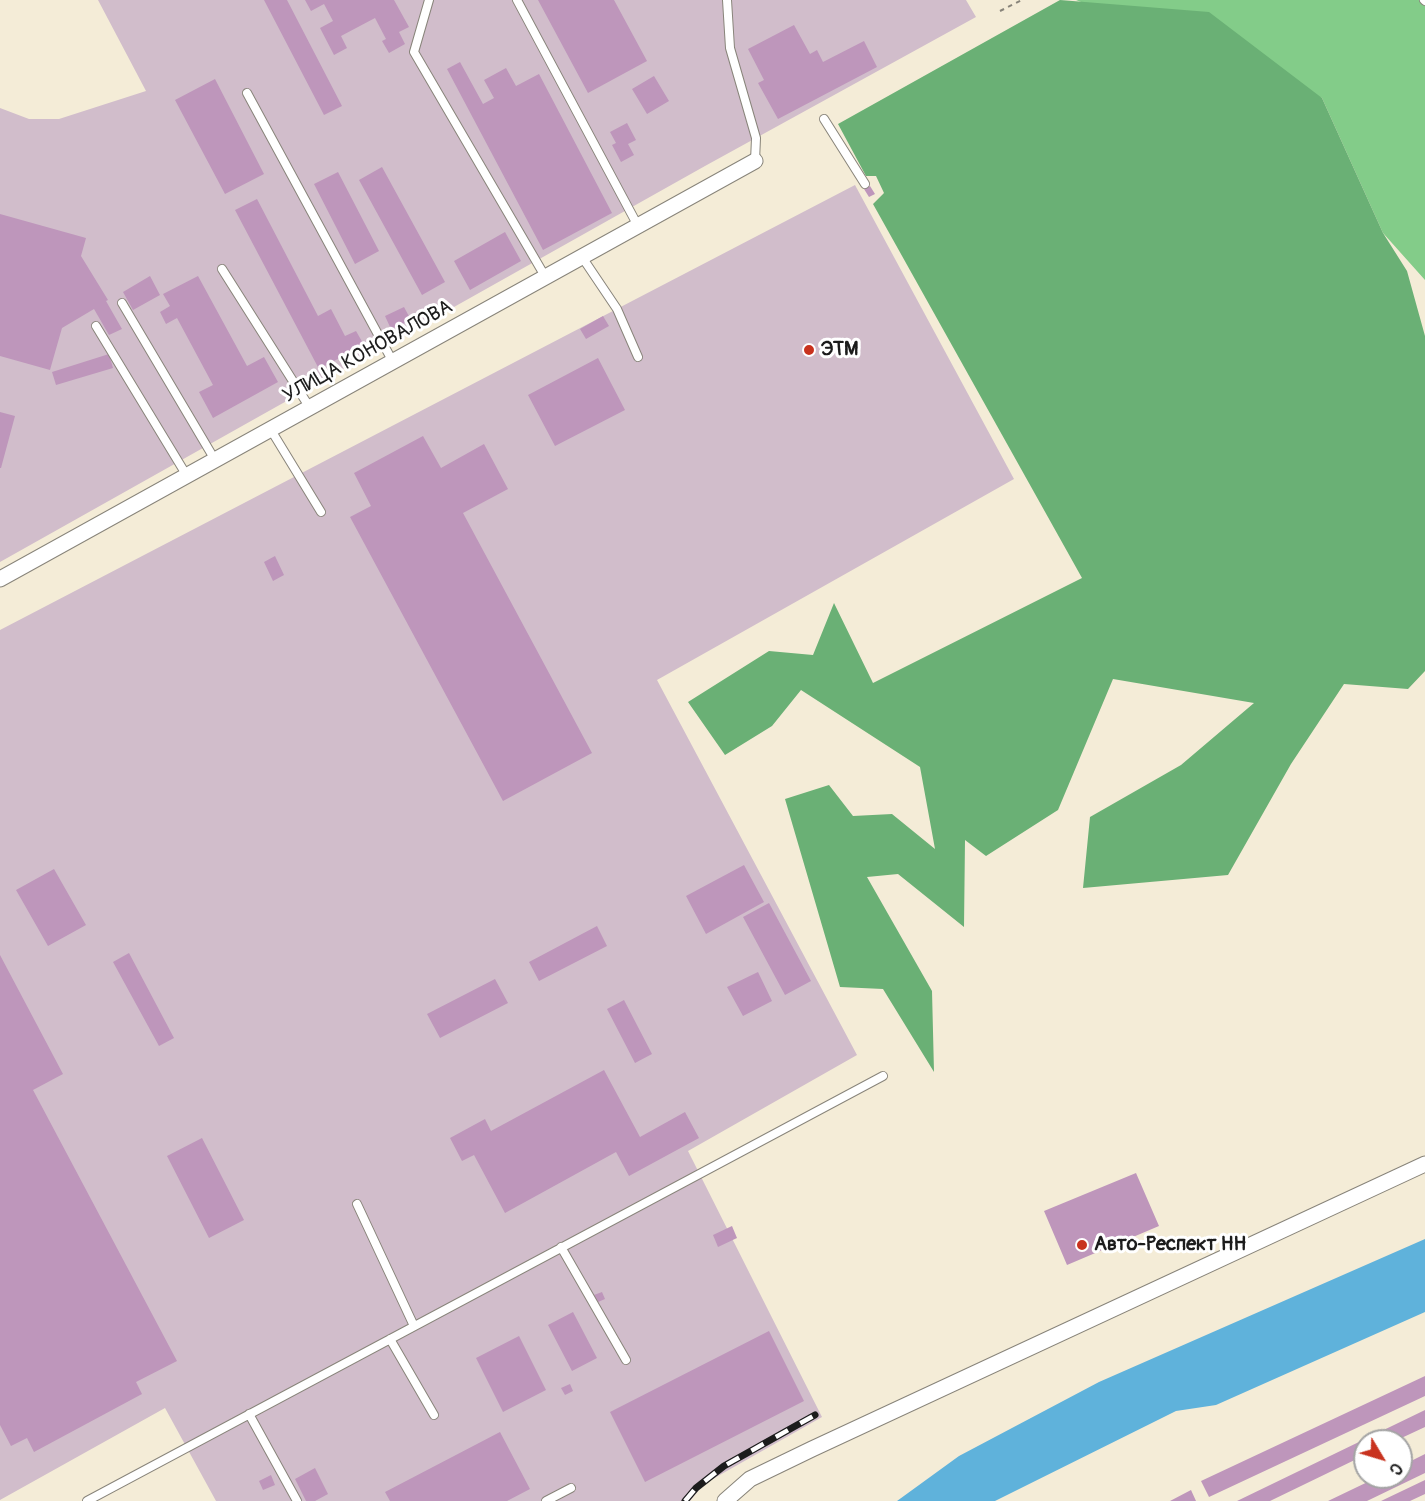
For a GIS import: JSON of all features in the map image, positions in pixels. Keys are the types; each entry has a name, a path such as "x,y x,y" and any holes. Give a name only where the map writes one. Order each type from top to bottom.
{"street":[{"name":"УЛИЦА КОНОВАЛОВА","path":"0,579 755,161"},
{"path":"725,1501 750,1479 812,1449 1425,1164"}],"lane":[{"path":"429,0 414,52 546,278"},
{"path":"517,0 638,226"},
{"path":"727,0 730,48 756,138 755,161"},
{"path":"247,93 393,362"},
{"path":"824,119 865,184"},
{"path":"582,257 617,309 638,357"},
{"path":"222,269 310,408"},
{"path":"122,303 215,460"},
{"path":"96,326 187,476"},
{"path":"271,430 321,512"},
{"path":"87,1501 103,1497 249,1414 883,1076"},
{"path":"357,1204 414,1326"},
{"path":"561,1247 626,1360"},
{"path":"390,1339 434,1415"},
{"path":"249,1414 297,1501"},
{"path":"546,1501 571,1488"}],"path":[{"path":"1000,11 1022,0"}],"shaded area":[{"path":"98,0 966,0 976,17 705,166 0,562 0,108 29,119 59,119 146,91"},
{"path":"855,185 1014,479 657,680 857,1055 688,1151 822,1417 704,1484 690,1501 216,1501 165,1408 0,1500 0,630"}],"green space":[{"path":"1060,0 1209,12 1322,98 1383,233 1407,271 1425,336 1425,671 1408,689 1344,684 1291,764 1228,875 1083,888 1090,817 1181,765 1254,703 1113,679 1058,810 986,856 965,840 964,927 898,874 867,877 932,991 934,1072 883,989 840,987 785,799 829,785 853,816 892,814 935,849 920,767 801,690 772,726 725,755 688,702 769,651 813,655 834,603 873,683 1082,578 873,204 884,193 876,176 866,176 838,124"},
{"path":"1076,0 1425,0 1425,280 1383,233 1322,98"}],"water":[{"path":"1425,1239 1425,1312 1216,1405 1176,1411 995,1501 897,1501 959,1456 1099,1382"}],"building":[{"path":"264,0 287,0 342,106 324,115"},
{"path":"305,0 394,0 409,27 399,32 405,44 389,53 382,41 386,39 375,18 341,36 347,48 334,55 320,28 333,21 324,4 311,11"},
{"path":"538,0 614,0 647,61 588,93"},
{"path":"794,25 810,54 817,50 823,62 864,41 877,67 778,119 758,83 764,80 748,49"},
{"path":"460,62 483,104 494,98 484,80 506,68 516,86 539,74 612,213 543,250 447,69"},
{"path":"654,76 669,101 647,114 632,89"},
{"path":"215,79 264,174 225,194 175,100"},
{"path":"627,123 636,140 628,144 634,155 621,162 612,145 616,143 610,132"},
{"path":"382,167 445,282 422,295 359,180"},
{"path":"338,172 379,251 355,264 314,184"},
{"path":"870,186 875,194 869,197 864,189"},
{"path":"257,199 318,316 331,309 345,336 356,331 364,345 319,369 235,210"},
{"path":"0,214 86,238 81,256 108,300 106,301 122,329 109,335 94,309 62,328 50,370 0,356"},
{"path":"505,232 521,261 470,290 454,261"},
{"path":"150,276 160,295 133,310 123,292"},
{"path":"198,276 247,366 264,357 278,382 213,418 199,392 213,385 177,318 166,324 160,312 170,306 163,294"},
{"path":"404,307 411,320 391,329 385,316"},
{"path":"603,316 609,326 586,339 580,329"},
{"path":"109,354 113,368 56,385 52,372"},
{"path":"598,358 625,410 555,446 528,395"},
{"path":"0,412 15,416 1,468 0,468"},
{"path":"423,436 441,468 484,444 508,489 463,513 592,753 503,801 350,517 371,506 354,473"},
{"path":"275,556 284,575 273,581 264,562"},
{"path":"744,865 764,902 706,934 686,896"},
{"path":"54,869 86,925 48,946 16,890"},
{"path":"769,903 811,981 785,995 743,917"},
{"path":"597,926 607,946 539,981 529,962"},
{"path":"129,953 174,1038 159,1046 113,962"},
{"path":"0,955 63,1074 33,1090 177,1361 136,1382 142,1394 34,1452 27,1438 11,1446 0,1425"},
{"path":"758,972 772,1001 743,1016 727,987"},
{"path":"495,979 508,1003 440,1038 427,1014"},
{"path":"624,1000 652,1054 635,1063 607,1009"},
{"path":"604,1070 640,1137 685,1112 699,1138 629,1176 616,1152 505,1213 474,1155 462,1161 450,1138 485,1119 491,1131"},
{"path":"202,1138 244,1220 209,1238 167,1156"},
{"path":"1136,1173 1159,1226 1067,1265 1044,1211"},
{"path":"732,1226 737,1238 718,1247 713,1235"},
{"path":"602,1292 605,1299 598,1302 594,1295"},
{"path":"573,1312 597,1358 572,1371 548,1325"},
{"path":"769,1331 804,1401 645,1482 610,1412"},
{"path":"519,1336 546,1390 503,1412 476,1358"},
{"path":"1425,1376 1425,1396 1209,1497 1201,1481"},
{"path":"570,1384 573,1391 565,1395 561,1388"},
{"path":"1425,1410 1425,1427 1413,1433 1413,1429 1386,1429"},
{"path":"500,1432 530,1489 507,1501 390,1501 385,1492"},
{"path":"1353,1445 1353,1461 1270,1501 1237,1501"},
{"path":"1425,1454 1425,1473 1413,1479 1413,1460"},
{"path":"315,1468 328,1494 315,1501 306,1501 295,1479"},
{"path":"271,1475 275,1485 263,1490 259,1481"},
{"path":"1425,1480 1425,1494 1410,1501 1381,1501 1406,1489 1413,1489 1413,1486"},
{"path":"1353,1489 1392,1489 1367,1501 1328,1501"},
{"path":"1191,1490 1196,1501 1170,1501"}],"railway":[{"path":"685,1501 696,1488 724,1466 815,1415"}],"place":[{"name":"ЭТМ","path":"809,350"},
{"name":"Авто-Респект НН","path":"1082,1245"}]}
